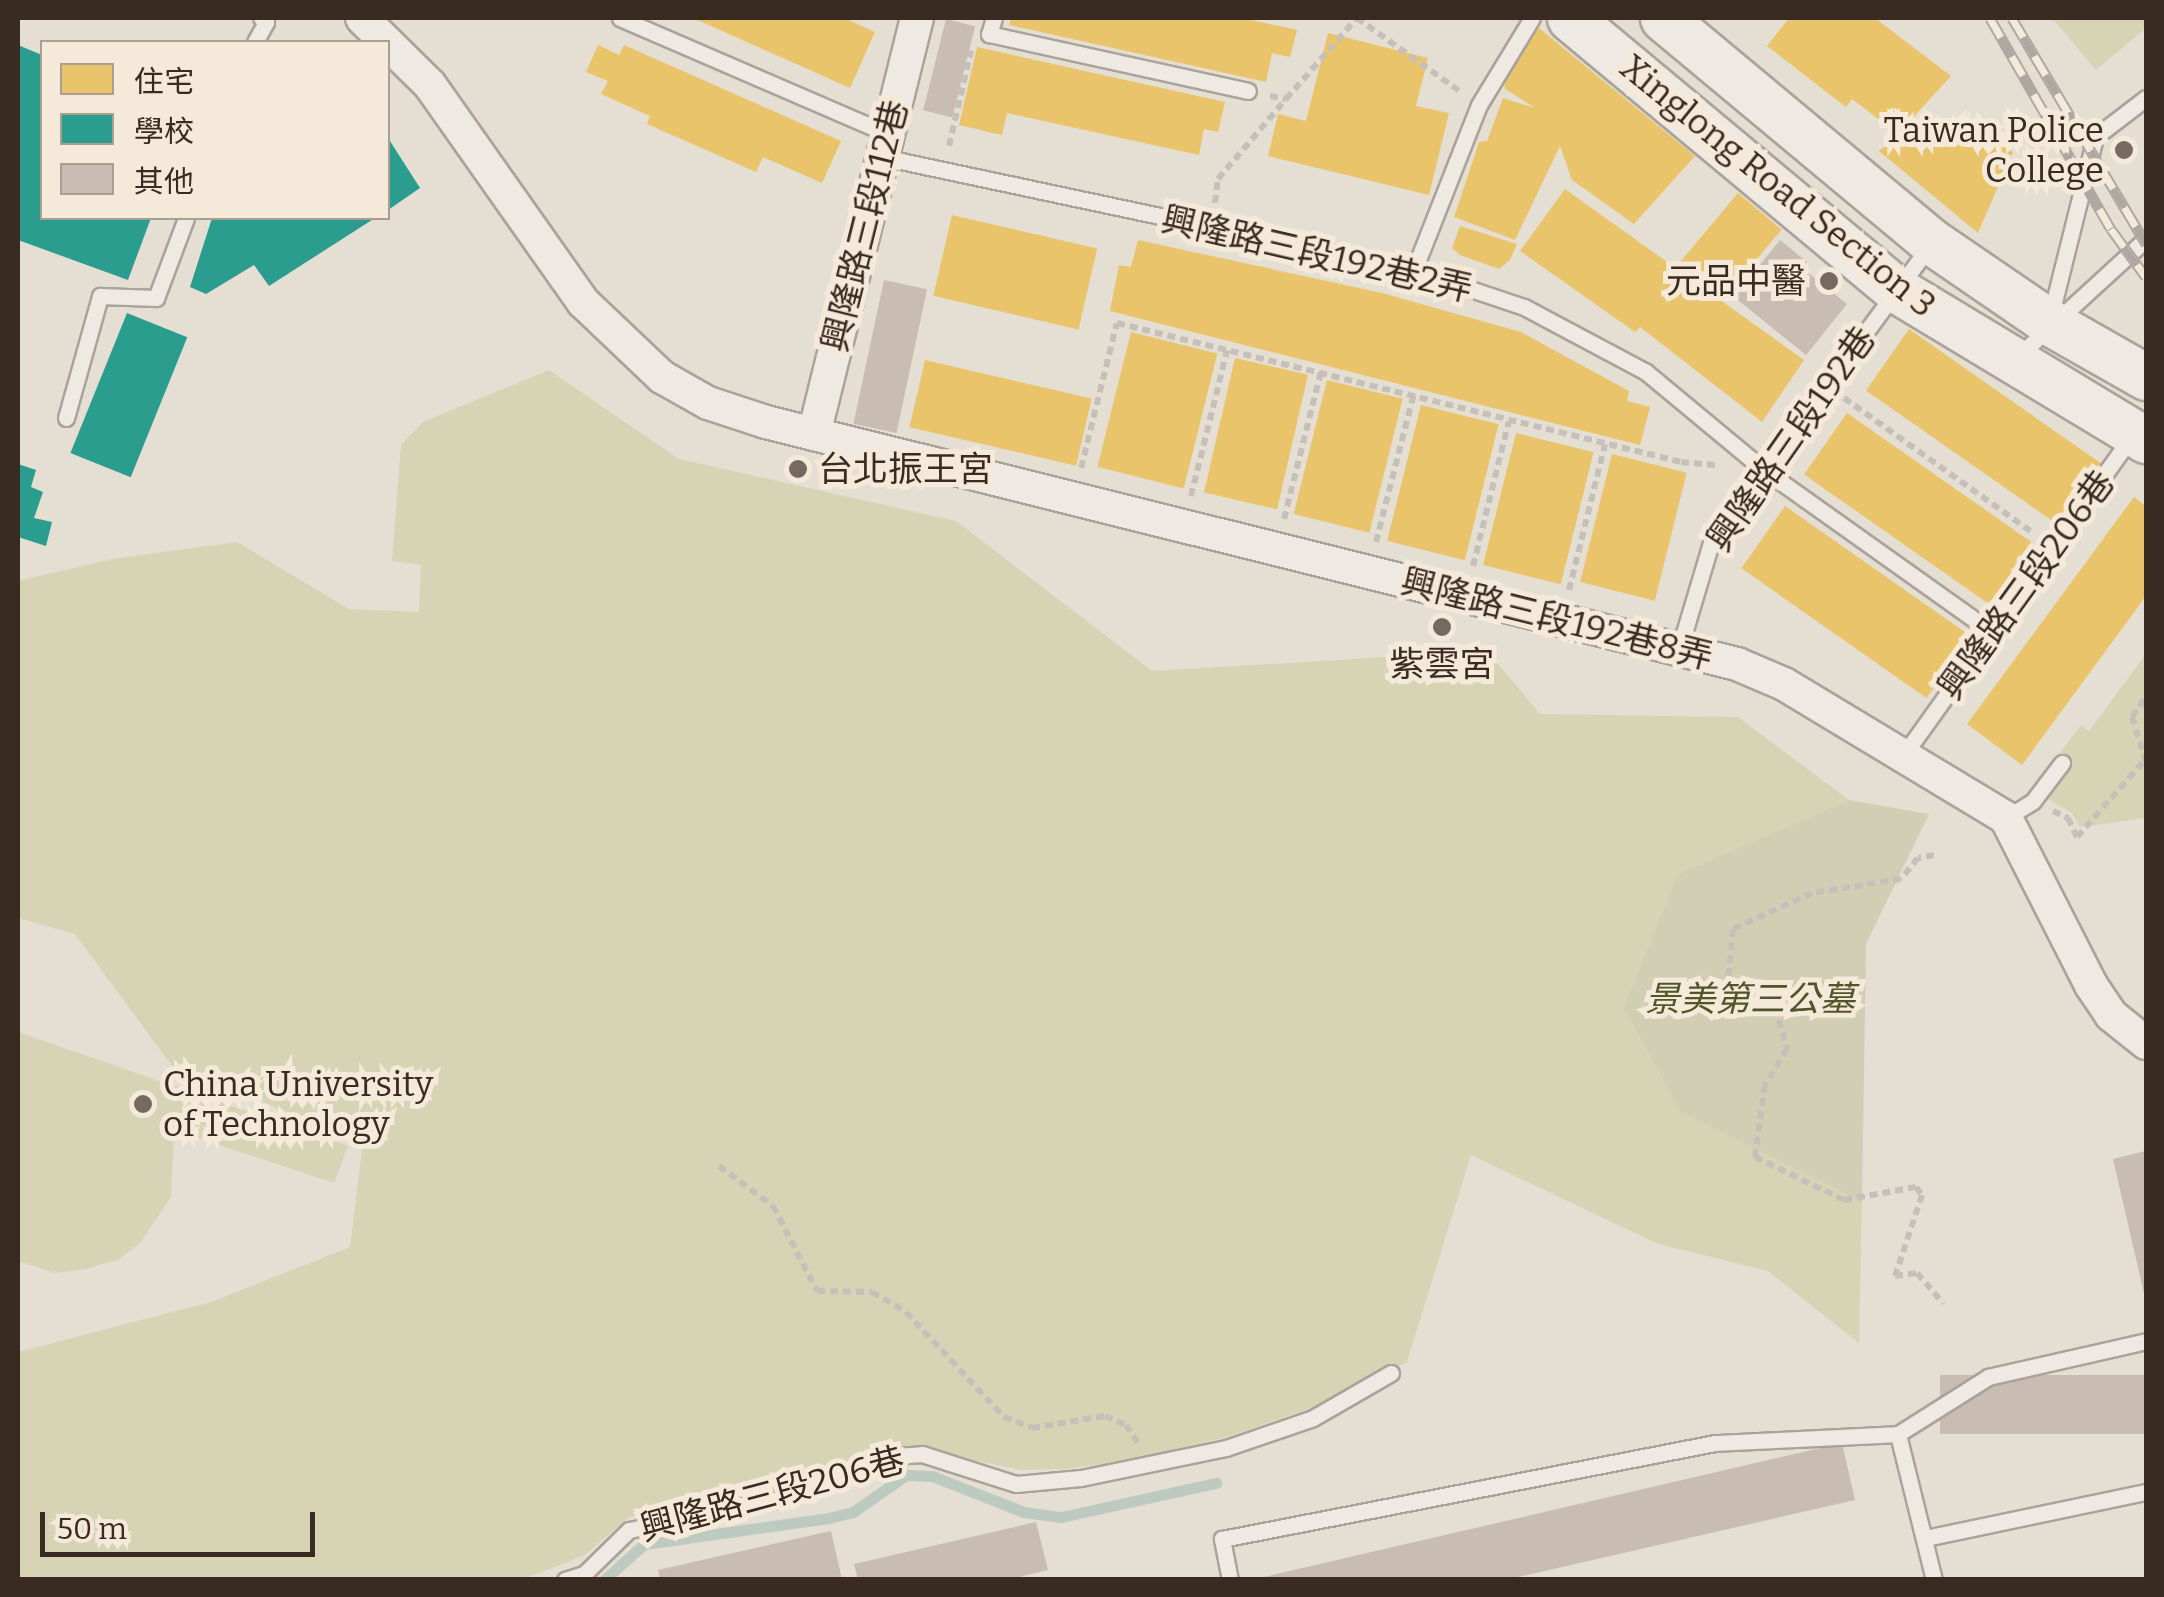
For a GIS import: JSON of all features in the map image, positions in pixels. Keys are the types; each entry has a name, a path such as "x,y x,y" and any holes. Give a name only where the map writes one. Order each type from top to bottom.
{"main road":[{"name":"Xinglong Road Section 3","path":"1570,18 1897,290 2013,362 2142,430"},
{"name":"Xinglong Road Section 3","path":"1663,18 1932,242 2049,322 2146,376"}],"street":[{"name":"興隆路三段192巷8弄","path":"362,18 384,40"},
{"name":"興隆路三段112巷","path":"814,434 917,18"},
{"name":"興隆路三段192巷8弄","path":"390,46 430,85 614,337 662,377 708,403 814,434 1679,650 1784,684 1904,753 2019,809"},
{"path":"2019,809 2092,985 2111,1015 2146,1043"}],"lane":[{"path":"256,40 266,22 261,18"},
{"name":"興隆路三段192巷2弄","path":"620,18 885,146 944,170 1414,270 1524,307 1646,372 1764,470 1992,632"},
{"path":"1414,270 1480,105 1532,18"},
{"path":"992,26 1248,91"},
{"path":"2049,322 2095,137 2146,98"},
{"path":"66,418 100,296 156,298 185,220"},
{"path":"2013,362 2049,322 2146,240"},
{"name":"興隆路三段192巷","path":"1679,650 1712,539 1932,242"},
{"name":"興隆路三段206巷","path":"1904,753 2142,430"},
{"path":"2019,809 2062,763"},
{"path":"1230,1580 1222,1539 1715,1443 1898,1434 1988,1377 2146,1342"},
{"name":"興隆路三段206巷","path":"564,1580 584,1574 629,1530 786,1498 895,1456 922,1454 1016,1484 1152,1464 1313,1418 1392,1373"},
{"path":"1898,1434 1934,1580"},
{"path":"1925,1538 2146,1492"}],"path":[{"path":"1211,227 1218,179 1357,18 1480,105"},
{"path":"944,170 973,43 992,26"},
{"path":"1248,91 1286,99"},
{"path":"1073,499 1117,323 1414,393 1681,462 1764,470"},
{"path":"1184,526 1227,350"},
{"path":"1276,550 1321,372"},
{"path":"1826,386 2052,548"},
{"path":"1368,572 1414,393"},
{"path":"1465,596 1509,420"},
{"path":"1561,620 1605,444"},
{"path":"2019,809 2068,818 2077,836 2145,762 2132,718 2146,696"},
{"path":"1934,855 1918,858 1901,880 1812,893 1733,929 1728,984 1772,995 1787,1049 1765,1085 1755,1157 1844,1200 1916,1186 1922,1195 1895,1276 1917,1273 1943,1303"},
{"path":"720,1166 773,1206 817,1291 872,1292 906,1312 1004,1417 1032,1428 1106,1416 1126,1425 1152,1464"}],"shaded area":[{"path":"2052,18 2146,18 2146,28 2096,70"},
{"path":"549,370 679,459 956,521 1152,671 1487,651 1540,714 1738,717 1849,800 1678,874 1681,1112 1862,1202 1859,1343 1768,1271 1658,1244 1471,1155 1407,1362 1328,1402 1230,1436 1136,1460 1065,1469 1022,1470 906,1447 784,1491 629,1517 585,1555 523,1579 18,1579 18,1352 211,1302 350,1247 363,1142 172,1066 75,934 18,918 18,581 112,559 237,542 349,609 419,612 421,565 392,561 401,445 423,422"},
{"path":"2146,654 2146,818 2080,827 2072,813 2032,790 2081,725 2089,731"},
{"path":"18,1032 348,1146 334,1183 174,1130 171,1197 140,1243 118,1260 85,1269 55,1273 18,1261"}],"green space":[{"name":"景美第三公墓","path":"1849,800 1929,814 1866,944 1862,1202 1681,1112 1624,1008 1678,874"}],"building: 住宅":[{"path":"693,18 844,18 875,32 850,88"},
{"path":"1011,18 1242,18 1297,30 1290,57 1272,53 1266,82 1009,25"},
{"path":"1789,18 1875,18 1951,76 1898,134 1852,99 1846,107 1767,46"},
{"path":"1539,28 1695,156 1634,224 1572,180 1560,146 1515,240 1454,217 1479,142 1487,141 1503,98 1535,108 1504,88 1512,62"},
{"path":"1328,33 1428,58 1416,106 1449,113 1429,195 1268,156 1278,114 1306,121"},
{"path":"598,45 619,55 624,45 841,141 822,183 763,157 756,172 647,124 650,116 601,94 608,81 586,72"},
{"path":"977,47 1225,102 1218,132 1204,129 1199,155 1007,113 1002,135 959,125"},
{"path":"1925,114 1964,144 1980,135 2013,152 1978,233 1879,151"},
{"path":"1565,189 1804,360 1762,422 1640,327 1635,332 1520,251"},
{"path":"1738,193 1782,230 1720,303 1676,267"},
{"path":"952,215 1097,249 1079,329 933,296"},
{"path":"1460,226 1517,244 1510,260 1499,269 1460,255 1452,248"},
{"path":"1138,240 1382,293 1521,332 1629,391 1627,401 1650,407 1640,445 1110,311 1119,265 1131,267"},
{"path":"1909,329 2102,464 2058,525 1866,390"},
{"path":"1131,332 1217,354 1184,488 1097,467"},
{"path":"1235,358 1308,375 1277,509 1204,492"},
{"path":"925,360 1092,398 1076,466 909,427"},
{"path":"1327,380 1403,399 1369,533 1294,514"},
{"path":"1421,405 1499,424 1465,560 1387,541"},
{"path":"1847,413 2039,547 1996,609 1804,474"},
{"path":"1516,433 1594,452 1561,584 1483,565"},
{"path":"1612,454 1687,473 1655,601 1580,582"},
{"path":"2134,497 2146,506 2146,596 2022,765 1967,724"},
{"path":"1785,506 1970,636 1927,698 1741,568"}],"building: 學校":[{"path":"18,45 40,54 40,220 150,220 128,280 18,240"},
{"path":"390,141 420,188 390,209"},
{"path":"211,220 372,220 269,286 254,265 206,294 190,287"},
{"path":"127,313 187,337 131,477 70,453"},
{"path":"18,464 36,470 31,487 43,492 34,518 52,522 46,546 18,537"}],"building: 其他":[{"path":"946,19 975,26 952,117 923,110"},
{"path":"1780,240 1807,262 1802,268 1847,304 1806,355 1734,297"},
{"path":"884,280 927,289 896,433 853,424"},
{"path":"2146,1151 2146,1298 2145,1298 2113,1159"},
{"path":"1940,1375 2146,1375 2146,1434 1940,1434"},
{"path":"1842,1443 1855,1500 1505,1580 1251,1580"},
{"path":"1036,1522 1048,1570 1007,1580 858,1580 854,1564"},
{"path":"831,1531 842,1580 660,1580 658,1570"}],"waterway":[{"path":"604,1580 644,1544 853,1512 906,1475 932,1476 1024,1512 1061,1517 1216,1483"}],"railway":[{"path":"1990,18 2111,229 2146,277"},
{"path":"2012,18 2146,244"}],"place":[{"name":"Taiwan Police College","path":"2124,150"},
{"name":"元品中醫","path":"1829,281"},
{"name":"台北振王宮","path":"798,469"},
{"name":"紫雲宮","path":"1442,627"},
{"name":"China University of Technology","path":"143,1104"}]}
